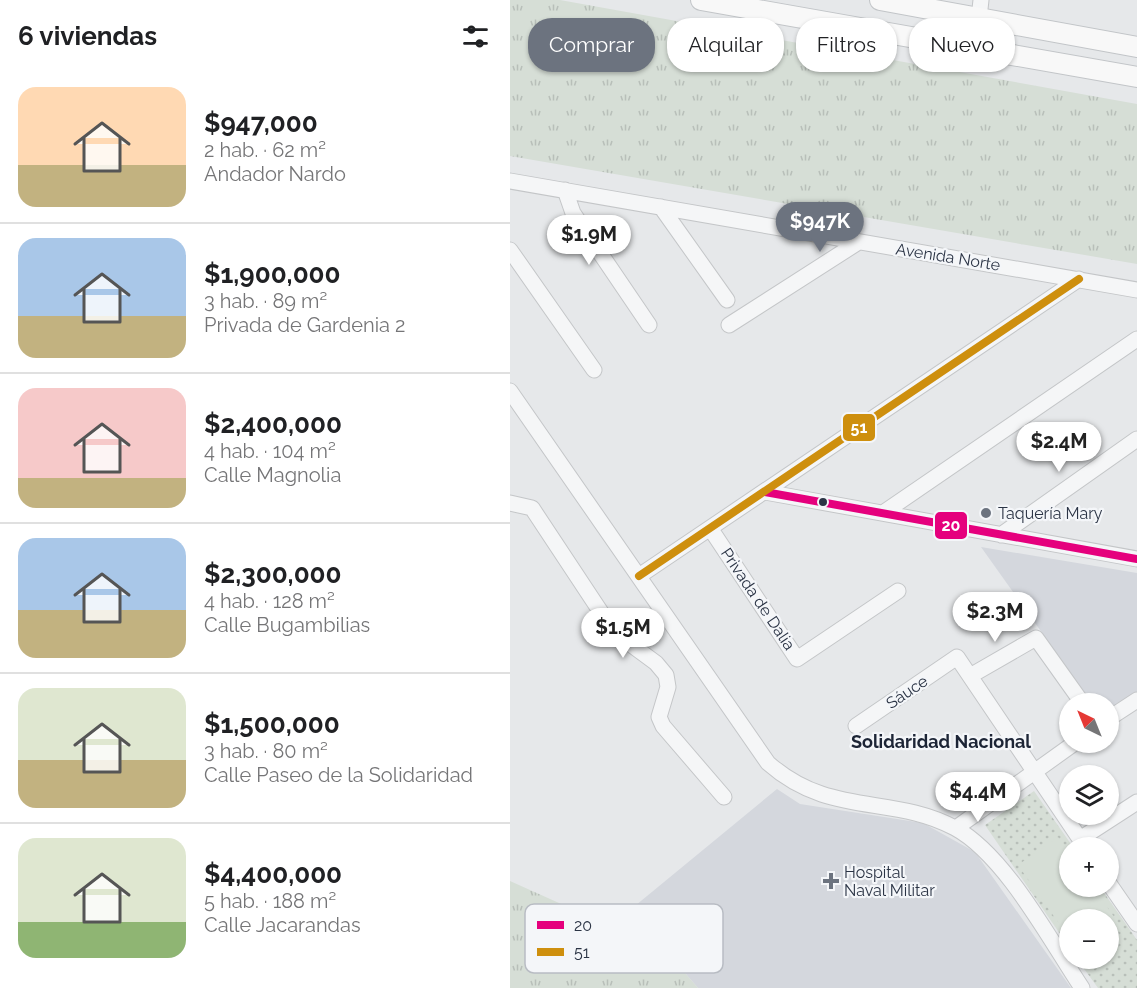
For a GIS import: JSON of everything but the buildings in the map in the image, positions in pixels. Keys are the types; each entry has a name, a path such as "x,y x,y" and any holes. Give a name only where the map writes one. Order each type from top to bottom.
{"main road":[{"path":"701,0 1137,77"},
{"path":"880,0 980,9 1137,47"}],"street":[{"name":"Avenida Norte","path":"510,181 1137,290"},
{"path":"565,190 573,213 649,325"},
{"path":"660,207 727,300"},
{"path":"729,325 857,243"},
{"path":"510,250 594,370"},
{"path":"639,576 1079,279"},
{"path":"883,513 1137,339"},
{"path":"510,391 759,752 784,777 823,797 919,813 956,828 989,853 1082,988"},
{"path":"1001,535 1137,439"},
{"path":"765,492 1137,559"},
{"path":"510,503 532,508 614,632 656,663 666,675 668,687 659,717 663,726 724,797"},
{"name":"Privada de Dalia","path":"710,528 797,659 898,591"},
{"path":"1121,557 1137,545"},
{"path":"1075,693 1036,638 970,676 1079,837"},
{"name":"Sáuce","path":"856,726 957,657 970,676"},
{"path":"1119,712 1137,700"},
{"path":"956,828 1061,753"},
{"path":"1091,837 1137,802"},
{"path":"1119,895 1134,913"}],"shaded area":[{"path":"981,547 1137,573 1137,693 1119,706 1119,693 1085,693"},
{"name":"Hospital Naval Militar","path":"777,789 800,804 923,823 975,852 1071,988 698,988 685,973 723,973 723,904 637,904"}],"green space":[{"path":"510,0 560,0 667,19 667,72 784,72 784,40 796,43 796,72 897,72 897,61 909,63 909,72 959,72 1137,104 1137,264 510,156"},
{"path":"1034,791 1066,837 1059,837 1059,897 1107,897 1115,909 1059,909 1059,932 985,825"},
{"path":"1058,837 1059,897 1100,897 1109,909 1059,909 1059,924 1018,865"},
{"path":"510,881 561,904 525,904 525,973 685,973 698,988 510,988"},
{"path":"1119,914 1137,940 1137,988 1098,988 1084,969 1119,969"}],"transit line":[{"name":"51","path":"639,576 1079,279"},
{"name":"20","path":"765,492 1137,559"}],"place":[{"name":"Taquería Mary","path":"986,513"},
{"name":"Hospital Naval Militar","path":"831,881"}],"district":[{"name":"Solidaridad Nacional","path":"941,741"}]}
